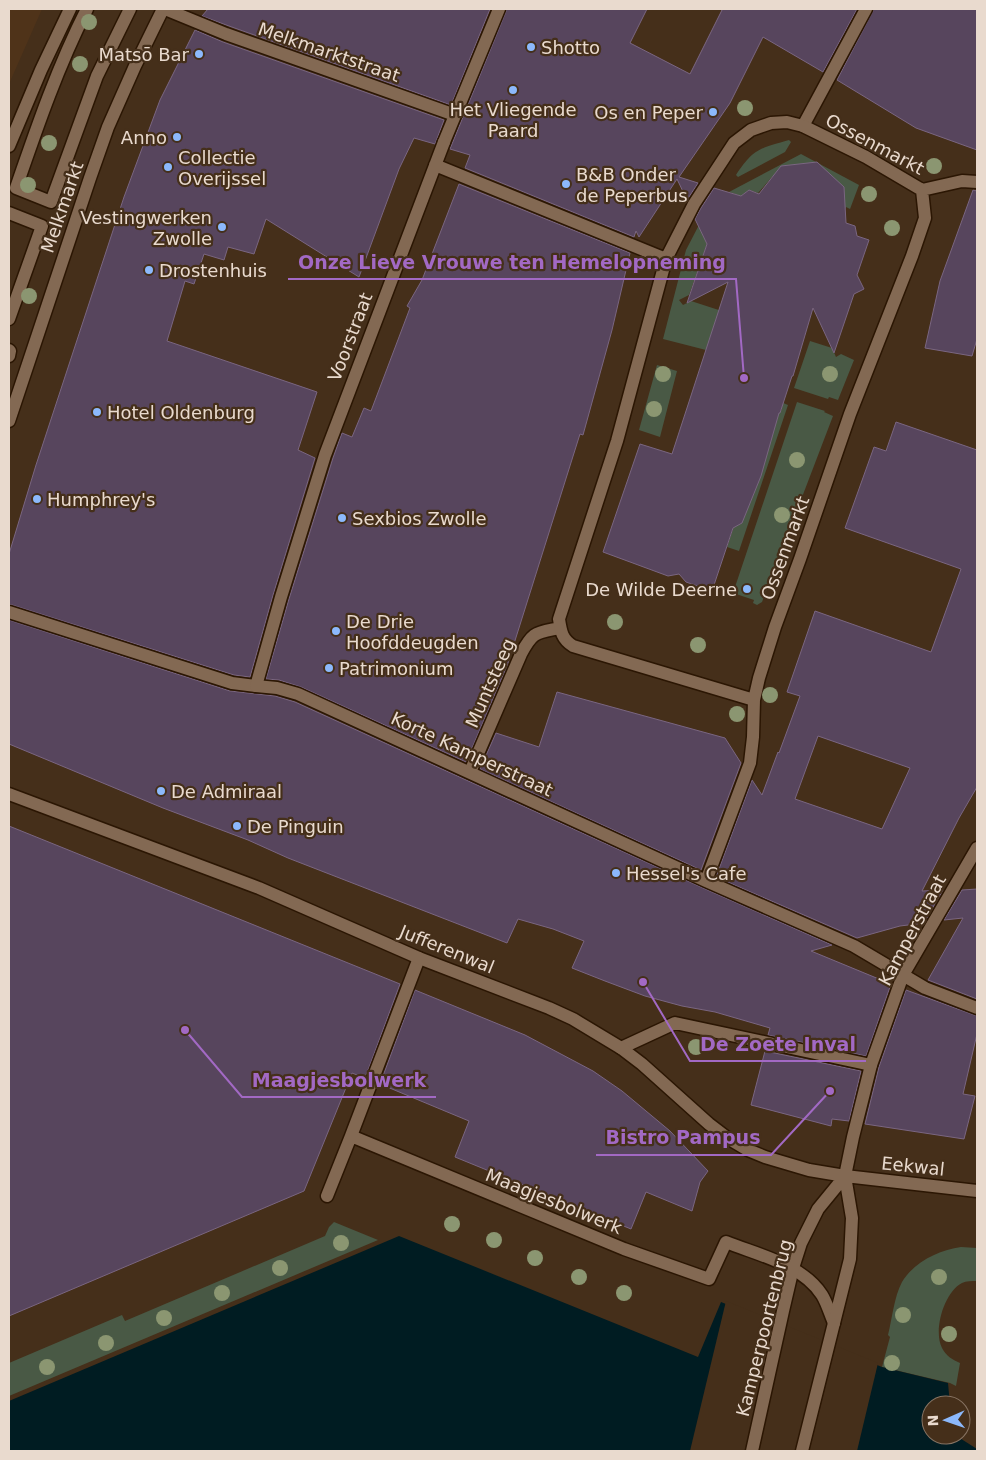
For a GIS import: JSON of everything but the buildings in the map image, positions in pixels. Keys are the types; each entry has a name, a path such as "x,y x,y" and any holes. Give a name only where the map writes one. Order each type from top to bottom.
{"street":[{"path":"9,146 41,70 70,9"},
{"path":"87,9 64,56 16,188 51,202 97,76 130,9"},
{"name":"Melkmarktstraat","path":"164,9 226,34 455,115"},
{"name":"Melkmarkt","path":"9,421 105,135 135,66 164,9"},
{"name":"Voorstraat","path":"256,686 280,597 325,455 435,165 499,9"},
{"path":"803,126 866,9"},
{"name":"Ossenmarkt","path":"560,628 559,620 617,441 666,259 694,204 734,143 751,130 771,123 787,122 803,126 866,157 922,190 925,218 850,414 800,559 774,627 754,700 754,738 750,763 706,881"},
{"path":"435,165 666,259"},
{"path":"922,190 962,182 977,182"},
{"path":"9,213 42,226 9,319"},
{"path":"9,350 9,356"},
{"name":"Korte Kamperstraat","path":"9,612 227,682 277,688 298,694 706,881 854,946 925,988 977,1008"},
{"path":"560,628 562,636 573,646 754,700"},
{"name":"Muntsteeg","path":"470,772 521,654 530,638 538,633 560,628"},
{"name":"Jufferenwal","path":"9,794 259,888 419,958 549,1008 594,1031 621,1048 642,1064 709,1124 748,1150 783,1164 846,1176"},
{"name":"Kamperstraat","path":"846,1176 853,1137 871,1065 903,975 977,848"},
{"path":"327,1196 419,958"},
{"path":"621,1048 675,1023 871,1065"},
{"name":"Maagjesbolwerk","path":"351,1136 624,1249 709,1278 726,1242 793,1268"},
{"path":"802,1451 850,1259 852,1218 846,1176"},
{"name":"Eekwal","path":"846,1176 977,1191"},
{"name":"Kamperpoortenbrug","path":"752,1451 793,1268 801,1243 818,1209 846,1176"},
{"path":"793,1268 811,1281 823,1296 834,1323"}],"shaded area":[{"path":"9,9 42,9 9,84"}],"green space":[{"path":"789,140 791,142 785,152 738,177 736,175 753,154 771,145"},
{"path":"801,154 859,185 850,209 846,207 840,221 843,198 833,177 796,165 772,177 758,193 749,190 741,196 729,192"},
{"path":"700,223 707,244 689,295 679,300 683,305 691,301 728,313 706,350 663,339 686,250"},
{"path":"810,341 832,348 836,357 841,354 854,360 838,400 829,397 828,399 794,388"},
{"path":"657,365 677,371 660,437 639,430"},
{"path":"776,400 788,405 739,551 727,547 772,411 780,413 782,408 774,405"},
{"path":"797,402 825,411 833,416 762,602 757,605 753,603 754,600 733,593"},
{"path":"334,1222 378,1240 9,1396 9,1363 122,1315 125,1321 325,1236 329,1227"},
{"path":"961,1247 977,1248 977,1281 962,1283 950,1295 942,1312 939,1332 944,1351 960,1363 956,1386 882,1367 890,1337 888,1335 895,1301 902,1282 913,1269 928,1258 944,1251"}],"water":[{"path":"399,1236 698,1357 721,1302 882,1367 948,1383 949,1395 921,1395 921,1445 971,1445 977,1451 9,1451 9,1401"}],"pier":[{"path":"726,1301 878,1363 857,1451 690,1451"}],"place":[{"name":"Shotto","path":"531,47"},
{"name":"Matsō Bar","path":"199,54"},
{"name":"Het Vliegende Paard","path":"513,90"},
{"name":"Os en Peper","path":"713,112"},
{"name":"Anno","path":"177,137"},
{"name":"Collectie Overijssel","path":"168,167"},
{"name":"B&B Onder de Peperbus","path":"566,184"},
{"name":"Vestingwerken Zwolle","path":"222,227"},
{"name":"Drostenhuis","path":"149,270"},
{"name":"Onze Lieve Vrouwe ten Hemelopneming","path":"744,378"},
{"name":"Hotel Oldenburg","path":"97,412"},
{"name":"Humphrey's","path":"37,499"},
{"name":"Sexbios Zwolle","path":"342,518"},
{"name":"De Wilde Deerne","path":"747,589"},
{"name":"De Drie Hoofddeugden","path":"336,631"},
{"name":"Patrimonium","path":"329,668"},
{"name":"De Admiraal","path":"161,791"},
{"name":"De Pinguin","path":"237,826"},
{"name":"Hessel's Cafe","path":"616,873"},
{"name":"De Zoete Inval","path":"643,982"},
{"name":"Maagjesbolwerk","path":"185,1030"},
{"name":"Bistro Pampus","path":"830,1091"}]}
